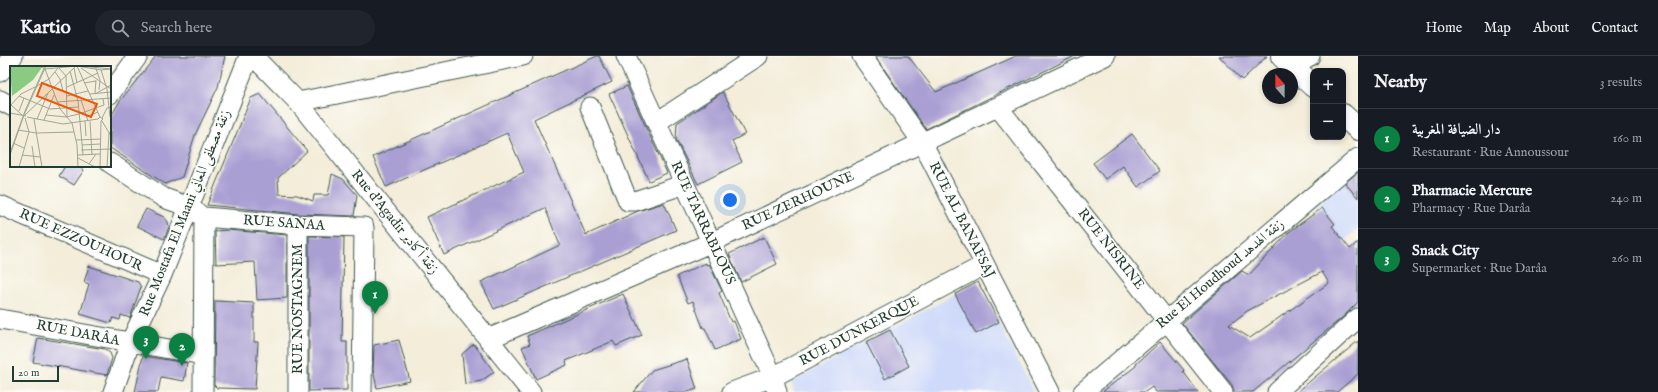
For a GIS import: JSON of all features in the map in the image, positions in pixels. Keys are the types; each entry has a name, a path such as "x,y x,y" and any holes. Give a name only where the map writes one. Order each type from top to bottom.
{"street":[{"path":"0,72 13,56"},
{"path":"111,93 138,56"},
{"name":"Rue Mostafa El Maani زنقة مصطفى المعاني","path":"113,392 130,343 162,275 196,212 249,56"},
{"name":"Rue d'Agadir زنقة أكادير","path":"253,56 298,102 386,211 488,339 521,389"},
{"name":"RUE TARRABLOUS","path":"626,56 712,242 775,384"},
{"path":"657,122 758,56"},
{"name":"RUE AL BANAFSAJ","path":"862,56 922,142 1050,392"},
{"name":"RUE ZERHOUNE","path":"488,339 712,242 1105,56"},
{"path":"298,102 517,57"},
{"path":"1295,59 1310,82"},
{"path":"0,100 10,105"},
{"path":"590,107 628,200 636,201 685,184"},
{"name":"RUE NISRINE","path":"998,107 1224,392"},
{"path":"1346,118 1358,129"},
{"name":"Rue El Houdhoud زنقة الهدهد","path":"1082,392 1358,158"},
{"name":"RUE SANAA","path":"111,164 164,198 196,212 298,225 364,227"},
{"name":"RUE EZZOUHOUR","path":"0,205 162,275"},
{"path":"362,392 364,227 386,211"},
{"path":"196,212 203,355 203,392"},
{"name":"RUE NOSTAGNEM","path":"298,225 298,392"},
{"name":"RUE DUNKERQUE","path":"732,392 775,384 984,265"},
{"name":"RUE DARÂA","path":"0,318 130,343 203,355"},
{"path":"1277,392 1358,318"}],"shaded area":[{"path":"1343,181 1358,198 1358,229 1344,241 1332,226 1335,224 1318,204"},
{"path":"978,282 1034,392 794,392 791,382"}],"building":[{"path":"156,56 225,56 218,87 195,135 182,177 165,184 111,149 111,116 120,101"},
{"path":"599,56 612,82 534,119 586,235 638,211 664,203 676,230 494,309 481,282 560,245 545,208 444,255 427,217 524,172 507,133 386,187 373,157"},
{"path":"875,56 908,56 936,92 1016,56 1075,56 926,129"},
{"path":"1219,56 1267,56 1242,80"},
{"path":"627,86 667,173 649,181 609,94"},
{"path":"723,92 745,134 732,141 742,162 698,184 676,139 677,123"},
{"path":"260,94 307,151 278,178 279,194 297,195 313,201 314,195 328,195 332,174 343,179 357,195 354,216 299,214 207,205 251,98"},
{"path":"1132,134 1160,171 1138,187 1123,166 1105,179 1093,163"},
{"path":"64,167 79,167 84,170 74,185 59,176"},
{"path":"1358,172 1358,198 1345,183"},
{"path":"1322,208 1335,224 1332,226 1350,249 1358,242 1358,302 1343,317 1253,392 1234,392 1232,385 1182,323 1242,271 1249,275 1289,232","holes":["1322,272 1329,283 1250,338 1229,325 1247,311"]},
{"path":"146,209 164,217 168,222 169,227 164,239 137,226"},
{"path":"228,230 287,235 287,298 257,300 255,262 216,264 215,231"},
{"path":"309,236 344,237 342,342 347,342 347,390 309,391"},
{"path":"764,237 777,264 741,282 729,254"},
{"path":"706,263 706,265 709,264 722,291 719,293 731,322 734,321 741,339 715,350 705,328 703,328 693,301 688,303 677,276"},
{"path":"89,266 138,282 141,287 130,318 121,315 120,320 113,318 111,323 80,314 89,284 84,282"},
{"path":"978,282 999,322 976,334 955,294"},
{"path":"623,294 642,335 616,346 613,341 566,361 567,365 536,379 522,347 530,344 527,336"},
{"path":"215,301 254,303 254,342 258,342 255,389 217,388 214,385"},
{"path":"890,330 909,366 885,379 866,342"},
{"path":"38,338 105,349 110,353 112,358 107,375 33,362"},
{"path":"399,340 410,381 377,388 373,370 374,345"},
{"path":"1358,341 1358,374 1337,392 1297,392"},
{"path":"1160,342 1184,370 1183,371 1198,392 1156,392 1152,387 1145,392 1102,392 1136,366 1135,365"},
{"path":"474,344 494,372 481,381 465,384 462,354"},
{"path":"143,356 187,363 184,381 161,377 158,392 135,392"},
{"path":"687,359 697,389 687,392 634,392 652,370"}],"place":[{"name":"دار الضيافة المغربية","path":"375,314"},
{"name":"Snack City","path":"146,359"},
{"name":"Pharmacie Mercure","path":"182,366"}]}
